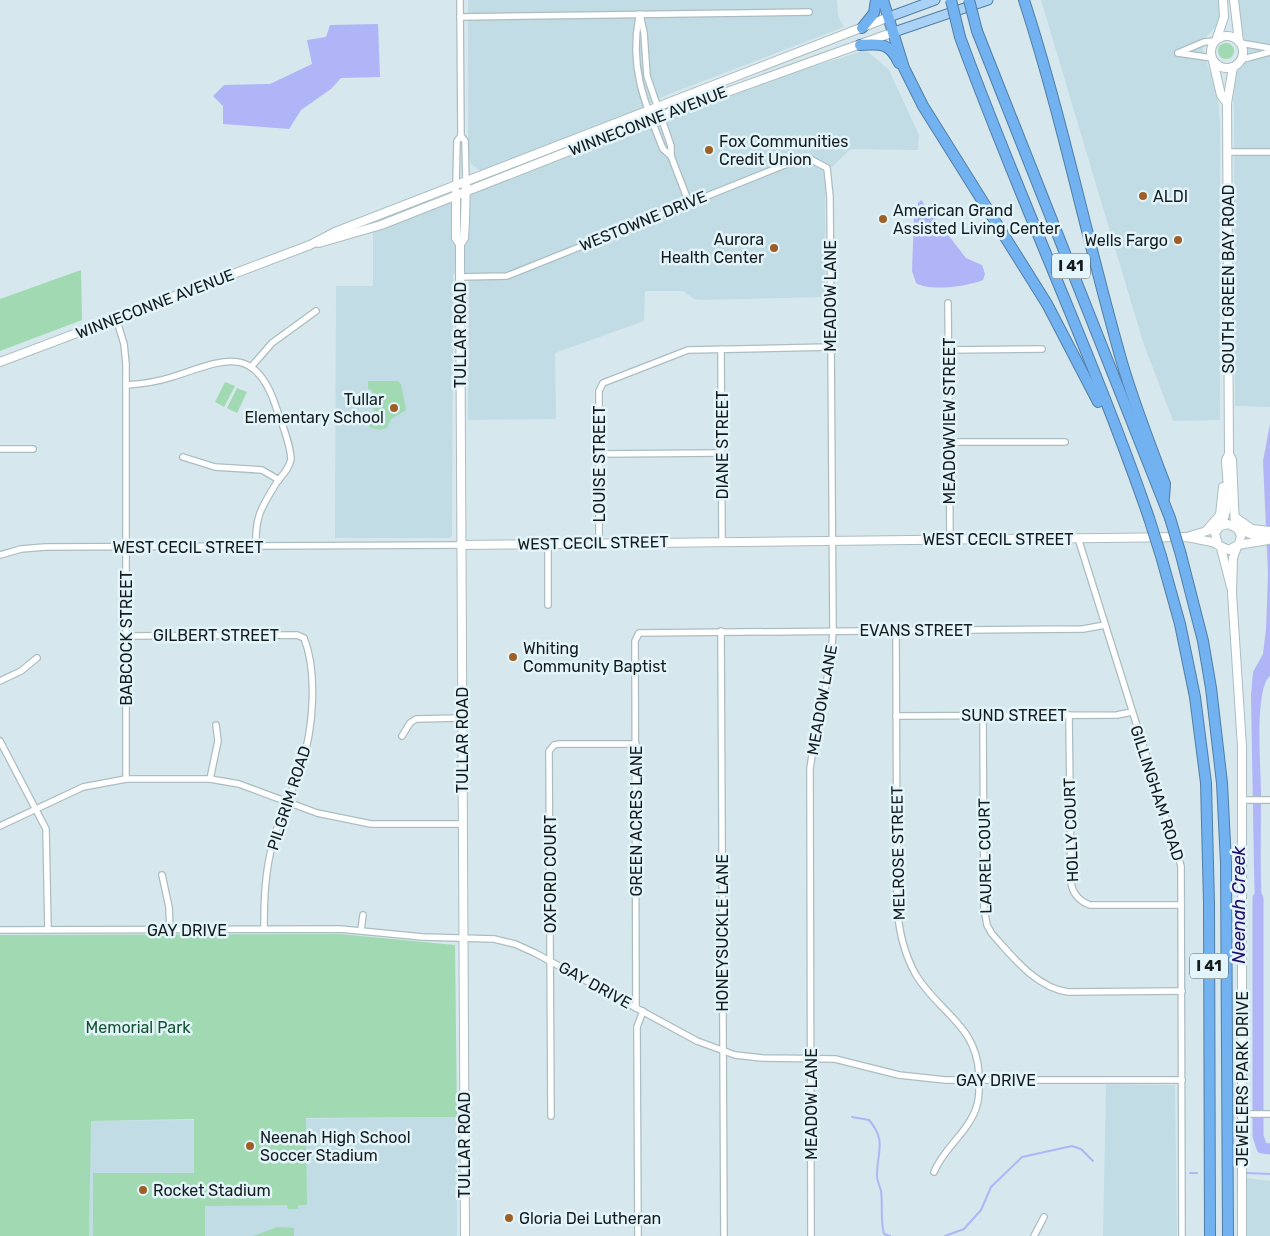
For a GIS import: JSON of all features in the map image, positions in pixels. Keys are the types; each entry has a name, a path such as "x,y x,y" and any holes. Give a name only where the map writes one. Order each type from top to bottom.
{"highway":[{"path":"862,28 874,13 876,0"},
{"path":"883,0 904,68"},
{"name":"I 41","path":"950,0 960,37 990,119 1118,436 1149,518 1180,624 1195,697 1206,783 1209,904 1210,1236"},
{"name":"I 41","path":"969,0 987,60 1164,501 1181,556 1203,641 1222,783 1226,892 1228,1236"},
{"path":"1024,0 1046,69 1089,242 1124,369 1165,484 1164,501"},
{"path":"1032,0 1048,54 1046,69"},
{"path":"860,44 887,46 904,68 931,120 1058,322 1110,430 1118,436"}],"main road":[{"name":"WINNECONNE AVENUE","path":"310,245 335,232 935,0"},
{"name":"WINNECONNE AVENUE","path":"0,362 310,245 382,225 652,119 988,0"},
{"path":"1223,0 1224,17 1216,40 1210,50 1212,60 1224,68 1233,67 1240,60 1243,51 1234,0"},
{"path":"1216,40 1231,36 1240,42"},
{"name":"SOUTH GREEN BAY ROAD","path":"1212,60 1221,95 1226,103"},
{"name":"SOUTH GREEN BAY ROAD","path":"1219,528 1228,507 1228,152 1226,103 1233,67"},
{"name":"TULLAR ROAD","path":"465,1236 460,545 460,244 464,238 466,181"},
{"name":"TULLAR ROAD","path":"456,185 456,238 460,244"},
{"path":"1206,531 1221,512 1223,473 1227,457"},
{"name":"SOUTH GREEN BAY ROAD","path":"1227,457 1232,460 1237,527"},
{"path":"1235,517 1248,527 1267,535"},
{"path":"1228,524 1253,535 1267,535 1229,550 1220,546 1215,537 1219,528 1228,524"},
{"path":"1237,527 1241,536 1237,546"},
{"name":"WEST CECIL STREET","path":"1188,537 1219,528"},
{"name":"WEST CECIL STREET","path":"460,545 1188,537 1220,546"},
{"name":"JEWELERS PARK DRIVE","path":"1220,546 1232,593"},
{"name":"JEWELERS PARK DRIVE","path":"1237,546 1233,558 1232,593 1246,800 1246,1114 1242,1236"}],"street":[{"name":"TULLAR ROAD","path":"460,0 461,136 465,141 466,181"},
{"path":"460,17 809,12"},
{"path":"640,14 644,33 647,76 671,146 672,156 689,202"},
{"path":"640,14 636,32 636,72 663,149 672,156"},
{"path":"1212,60 1178,53 1204,42 1216,40"},
{"path":"1240,42 1270,50"},
{"path":"1240,60 1270,50"},
{"name":"TULLAR ROAD","path":"456,185 456,141 461,136"},
{"path":"1228,152 1270,152"},
{"name":"WESTOWNE DRIVE","path":"460,277 507,276 796,161 812,160 825,165"},
{"name":"MEADOW LANE","path":"811,1236 810,769 813,744 830,670 833,630 830,178 825,165"},
{"name":"MEADOWVIEW STREET","path":"948,303 950,539"},
{"path":"251,366 272,342 316,311"},
{"name":"BABCOCK STREET","path":"116,318 125,349 126,385 126,779"},
{"path":"722,349 830,347"},
{"name":"LOUISE STREET","path":"599,543 599,391 601,385 683,352 722,349"},
{"name":"DIANE STREET","path":"722,349 722,541"},
{"path":"949,350 1042,349"},
{"path":"126,385 157,382 220,361 251,366 262,376 270,390 291,452 288,468 257,519 256,547"},
{"path":"949,442 1065,442"},
{"path":"0,449 32,449"},
{"path":"599,454 721,453"},
{"path":"183,457 210,466 262,470 279,480"},
{"name":"GILLINGHAM ROAD","path":"1078,538 1179,861 1182,991 1182,1236"},
{"path":"548,543 548,605"},
{"name":"WEST CECIL STREET","path":"0,554 32,548 126,546 460,545"},
{"name":"EVANS STREET","path":"637,634 646,631 1089,629 1105,625"},
{"name":"MELROSE STREET","path":"896,630 897,902 900,934 909,962 924,986 964,1029 971,1040 978,1059 978,1099 975,1112 945,1151 934,1172"},
{"name":"HONEYSUCKLE LANE","path":"721,631 724,1236"},
{"name":"GREEN ACRES LANE","path":"636,1008 635,642 637,634"},
{"name":"GILBERT STREET","path":"126,636 297,635 304,638"},
{"name":"PILGRIM ROAD","path":"264,929 268,861 273,840 302,766 311,720 312,680 304,638"},
{"path":"0,681 21,671 37,658"},
{"name":"SUND STREET","path":"896,716 1117,715 1132,712"},
{"name":"HOLLY COURT","path":"1069,715 1070,883 1074,893 1081,901 1090,905 1181,905"},
{"name":"LAUREL COURT","path":"983,716 984,908 987,925 992,934 1036,978 1056,990 1068,992 1182,991"},
{"path":"402,736 410,723 416,719 462,718"},
{"path":"210,779 218,741 216,725"},
{"path":"0,741 43,820 47,838 48,930"},
{"name":"OXFORD COURT","path":"550,1116 550,749 559,744 636,744"},
{"path":"0,826 83,787 126,779 210,779 239,784 336,818 371,824 462,824"},
{"path":"1246,800 1269,800"},
{"path":"162,875 169,907 170,930"},
{"path":"361,930 363,914"},
{"name":"GAY DRIVE","path":"0,930 361,930 414,937 504,940 551,961 697,1041 723,1052 749,1057 849,1061 922,1079 1182,1080"},
{"path":"638,1236 637,1027 644,1012"},
{"path":"1246,1114 1270,1114"},
{"path":"1034,1236 1044,1217"}],"shaded area":[{"path":"468,0 837,0 838,16 844,27 669,94 631,113 481,171 471,164 468,150"},
{"path":"1041,0 1219,0 1217,26 1204,38 1203,50 1218,99 1220,123 1220,420 1173,421 1143,342"},
{"path":"1238,0 1270,0 1270,407 1235,406 1234,110 1232,89 1234,75 1247,49 1239,20"},
{"path":"866,50 889,70 919,135 918,150 851,149 833,166 823,172 825,182 825,297 701,300 694,299 683,291 645,291 644,321 555,353 556,419 468,420 469,274 453,274 452,536 449,538 335,538 336,286 373,286 373,232 582,150 612,143 672,120 676,115 776,78"},
{"path":"1106,1084 1175,1085 1177,1236 1103,1236"},
{"path":"457,1117 457,1236 89,1236 90,1121"},
{"path":"1246,1178 1270,1181 1270,1236 1247,1236"}],"green space":[{"path":"1226,43 1232,45 1234,51 1232,57 1226,59 1220,57 1218,51 1220,45"},
{"path":"81,270 82,320 0,351 0,299"},
{"path":"368,381 398,381 401,384 406,410 391,419 387,428 379,430 369,427 374,414 372,390 368,389"},
{"path":"225,382 235,386 224,407 215,402"},
{"path":"237,388 247,392 237,413 227,408"},
{"name":"Memorial Park","path":"340,934 455,945 457,1117 306,1118 307,1205 298,1205 298,1209 288,1209 287,1205 205,1206 205,1236 93,1236 93,1173 194,1173 194,1119 91,1121 89,1236 0,1236 0,935"},
{"path":"277,1227 294,1228 294,1236 253,1236"}],"water":[{"path":"378,24 380,77 341,78 331,89 301,110 289,129 223,124 223,106 213,96 224,85 270,84 312,64 307,40 326,37 330,25"},
{"path":"921,200 966,258 982,265 985,274 983,280 959,286 939,288 922,286 916,283 912,271 914,216 918,214 918,203"},
{"path":"1270,424 1270,676 1265,684 1260,713 1262,910 1258,912 1255,906 1251,695 1253,672 1263,654 1266,629 1268,573 1263,461"}],"waterway":[{"name":"Neenah Creek","path":"1258,898 1258,1136 1262,1148 1270,1149"},
{"path":"852,1117 869,1120 878,1134 880,1146 877,1180 881,1191 882,1223 884,1234 890,1236"},
{"path":"945,1236 964,1229 981,1210 991,1187 1022,1157 1072,1146 1081,1149 1093,1161"},
{"path":"1190,1173 1197,1173"},
{"path":"1246,1173 1270,1174"}],"place":[{"name":"Fox Communities Credit Union","path":"709,150"},
{"name":"ALDI","path":"1143,196"},
{"name":"American Grand Assisted Living Center","path":"883,219"},
{"name":"Wells Fargo","path":"1178,240"},
{"name":"Aurora Health Center","path":"774,248"},
{"name":"Tullar Elementary School","path":"394,408"},
{"name":"Whiting Community Baptist","path":"513,657"},
{"name":"Neenah High School Soccer Stadium","path":"250,1146"},
{"name":"Rocket Stadium","path":"143,1190"},
{"name":"Gloria Dei Lutheran","path":"509,1218"}]}
